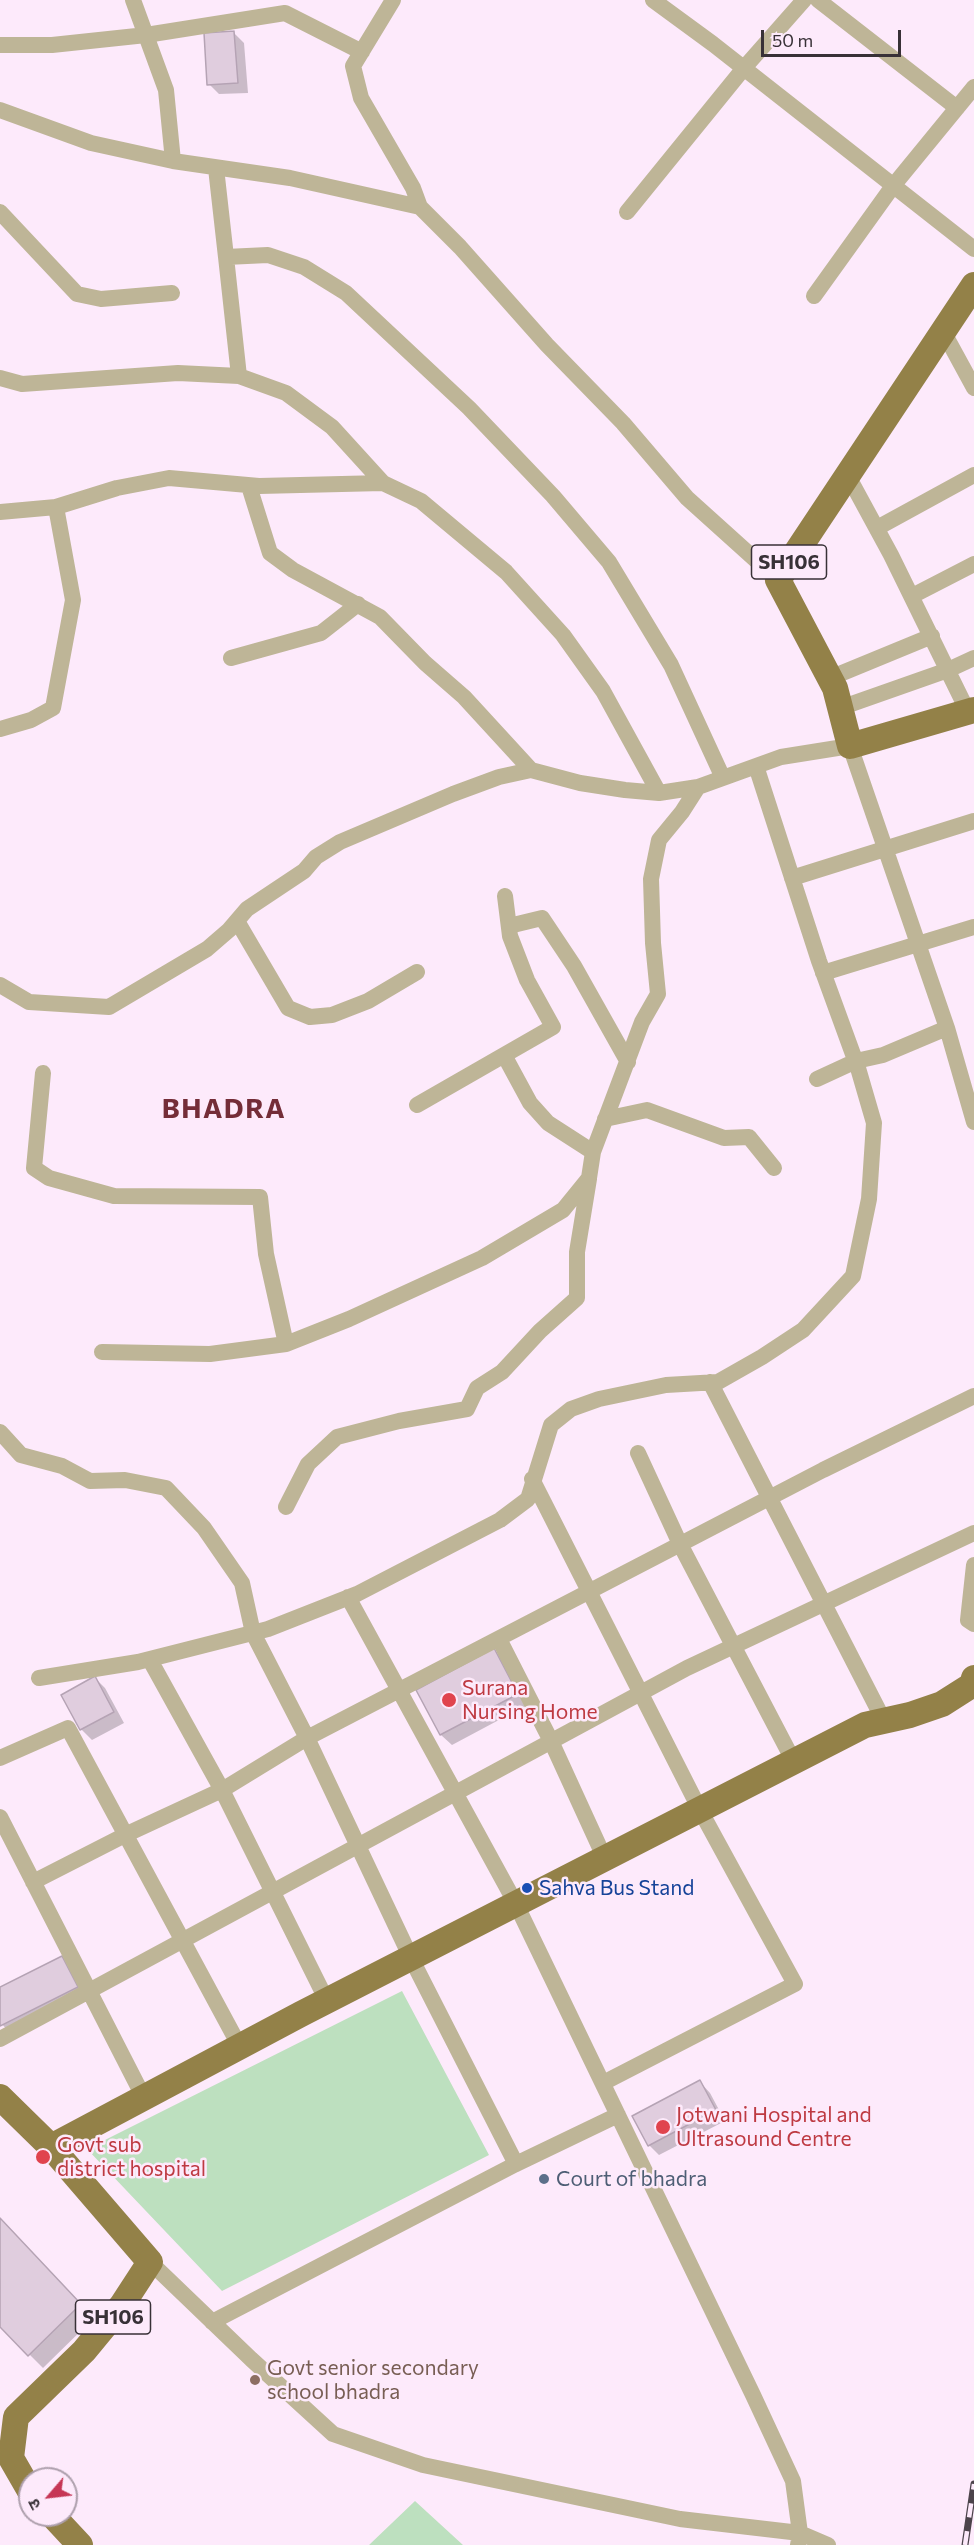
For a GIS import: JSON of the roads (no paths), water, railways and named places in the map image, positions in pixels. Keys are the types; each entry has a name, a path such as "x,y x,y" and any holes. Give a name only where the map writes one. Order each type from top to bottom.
{"main road":[{"name":"SH106","path":"850,746 830,678 778,580 974,285"},
{"path":"850,746 971,711"},
{"path":"51,2147 327,2001 865,1725 942,1704 972,1685 974,1678"},
{"path":"0,2097 51,2147 150,2262"},
{"name":"SH106","path":"18,2470 11,2458 8,2425 84,2351 122,2305 150,2262"},
{"path":"63,2527 80,2545"}],"street":[{"path":"133,0 166,90 173,161"},
{"path":"393,0 353,66 361,98 413,188 420,207 460,247 547,345 623,423 687,498 778,580"},
{"path":"653,0 744,68 974,249"},
{"path":"627,212 744,68 804,0"},
{"path":"818,0 957,108"},
{"path":"0,45 52,45 146,35 283,6 362,52"},
{"path":"813,296 893,186 974,87"},
{"path":"0,110 91,143 173,161 290,178 420,207"},
{"path":"216,168 239,376"},
{"path":"0,212 77,294 100,298 172,293"},
{"path":"226,257 268,255 313,272 346,293 470,408 553,496 609,562 671,665 723,778"},
{"path":"943,331 973,384"},
{"path":"0,378 22,384 178,373 239,376 286,393 332,427 383,483 421,501 506,572 563,635 603,691 659,793"},
{"path":"848,474 971,711"},
{"path":"877,528 974,475"},
{"path":"0,512 56,507 117,488 169,478 249,486 383,483"},
{"path":"249,486 270,553 293,570 381,617 425,663 464,698 531,770"},
{"path":"0,729 31,720 53,708 73,600 56,507"},
{"path":"912,596 974,564"},
{"path":"231,658 321,633 358,604"},
{"path":"830,678 932,636"},
{"path":"840,708 948,670 974,658"},
{"path":"0,985 29,1002 109,1007 207,949 247,909 304,871 316,857 340,842 499,777 531,770 580,783 659,793 698,787 781,757 850,746 947,1028 974,1122"},
{"path":"39,1678 150,1660 253,1633 348,1597 500,1520 528,1499 532,1479 551,1425 571,1409 599,1400 666,1385 718,1382 803,1330 853,1276 869,1199 874,1124 856,1061 823,974 756,766"},
{"path":"286,1507 308,1464 337,1437 467,1409 477,1388 502,1372 540,1331 577,1298 577,1252 593,1152 642,1022 658,994 653,943 651,879 659,840 682,812 698,787"},
{"path":"792,878 974,821"},
{"path":"417,1104 553,1027 527,980 510,936 505,896"},
{"path":"509,926 542,918 574,966 628,1062"},
{"path":"237,921 288,1008 310,1017 332,1015 368,1001 417,972"},
{"path":"823,974 974,927"},
{"path":"818,1079 856,1061 883,1055 947,1028"},
{"path":"504,1055 530,1102 548,1123 593,1152"},
{"path":"43,1073 34,1168 49,1178 114,1196 260,1197 266,1254 286,1344"},
{"path":"605,1119 647,1110 724,1137 749,1137 774,1168"},
{"path":"102,1352 210,1354 286,1344 349,1319 482,1258 563,1210 589,1178"},
{"path":"710,1382 884,1721"},
{"path":"33,1882 127,1834 222,1790 307,1738 768,1498 974,1396"},
{"path":"0,1432 21,1455 62,1466 90,1481 125,1480 166,1488 204,1528 242,1583 253,1633 307,1738 411,1958 516,2164"},
{"path":"638,1453 680,1544 794,1762"},
{"path":"532,1479 700,1810 795,1984 603,2083"},
{"path":"0,2039 641,1693 974,1533"},
{"path":"974,1565 968,1620 974,1624"},
{"path":"348,1597 516,1904 603,2083 793,2481 799,2539"},
{"path":"500,1639 551,1741 605,1859"},
{"path":"150,1660 222,1790 327,2001"},
{"path":"0,1758 68,1728 240,2047"},
{"path":"0,1817 144,2098"},
{"path":"212,2322 516,2164 618,2115"},
{"path":"150,2262 333,2434 423,2464 680,2519 828,2545"}],"railway":[{"path":"965,2545 974,2484"}],"place":[{"name":"Surana Nursing Home","path":"449,1700"},
{"name":"Sahva Bus Stand","path":"527,1888"},
{"name":"Jotwani Hospital and Ultrasound Centre","path":"663,2127"},
{"name":"Govt sub district hospital","path":"43,2157"},
{"name":"Court of bhadra","path":"544,2179"},
{"name":"Govt senior secondary school bhadra","path":"255,2380"}],"district":[{"name":"BHADRA","path":"224,1109"}]}
